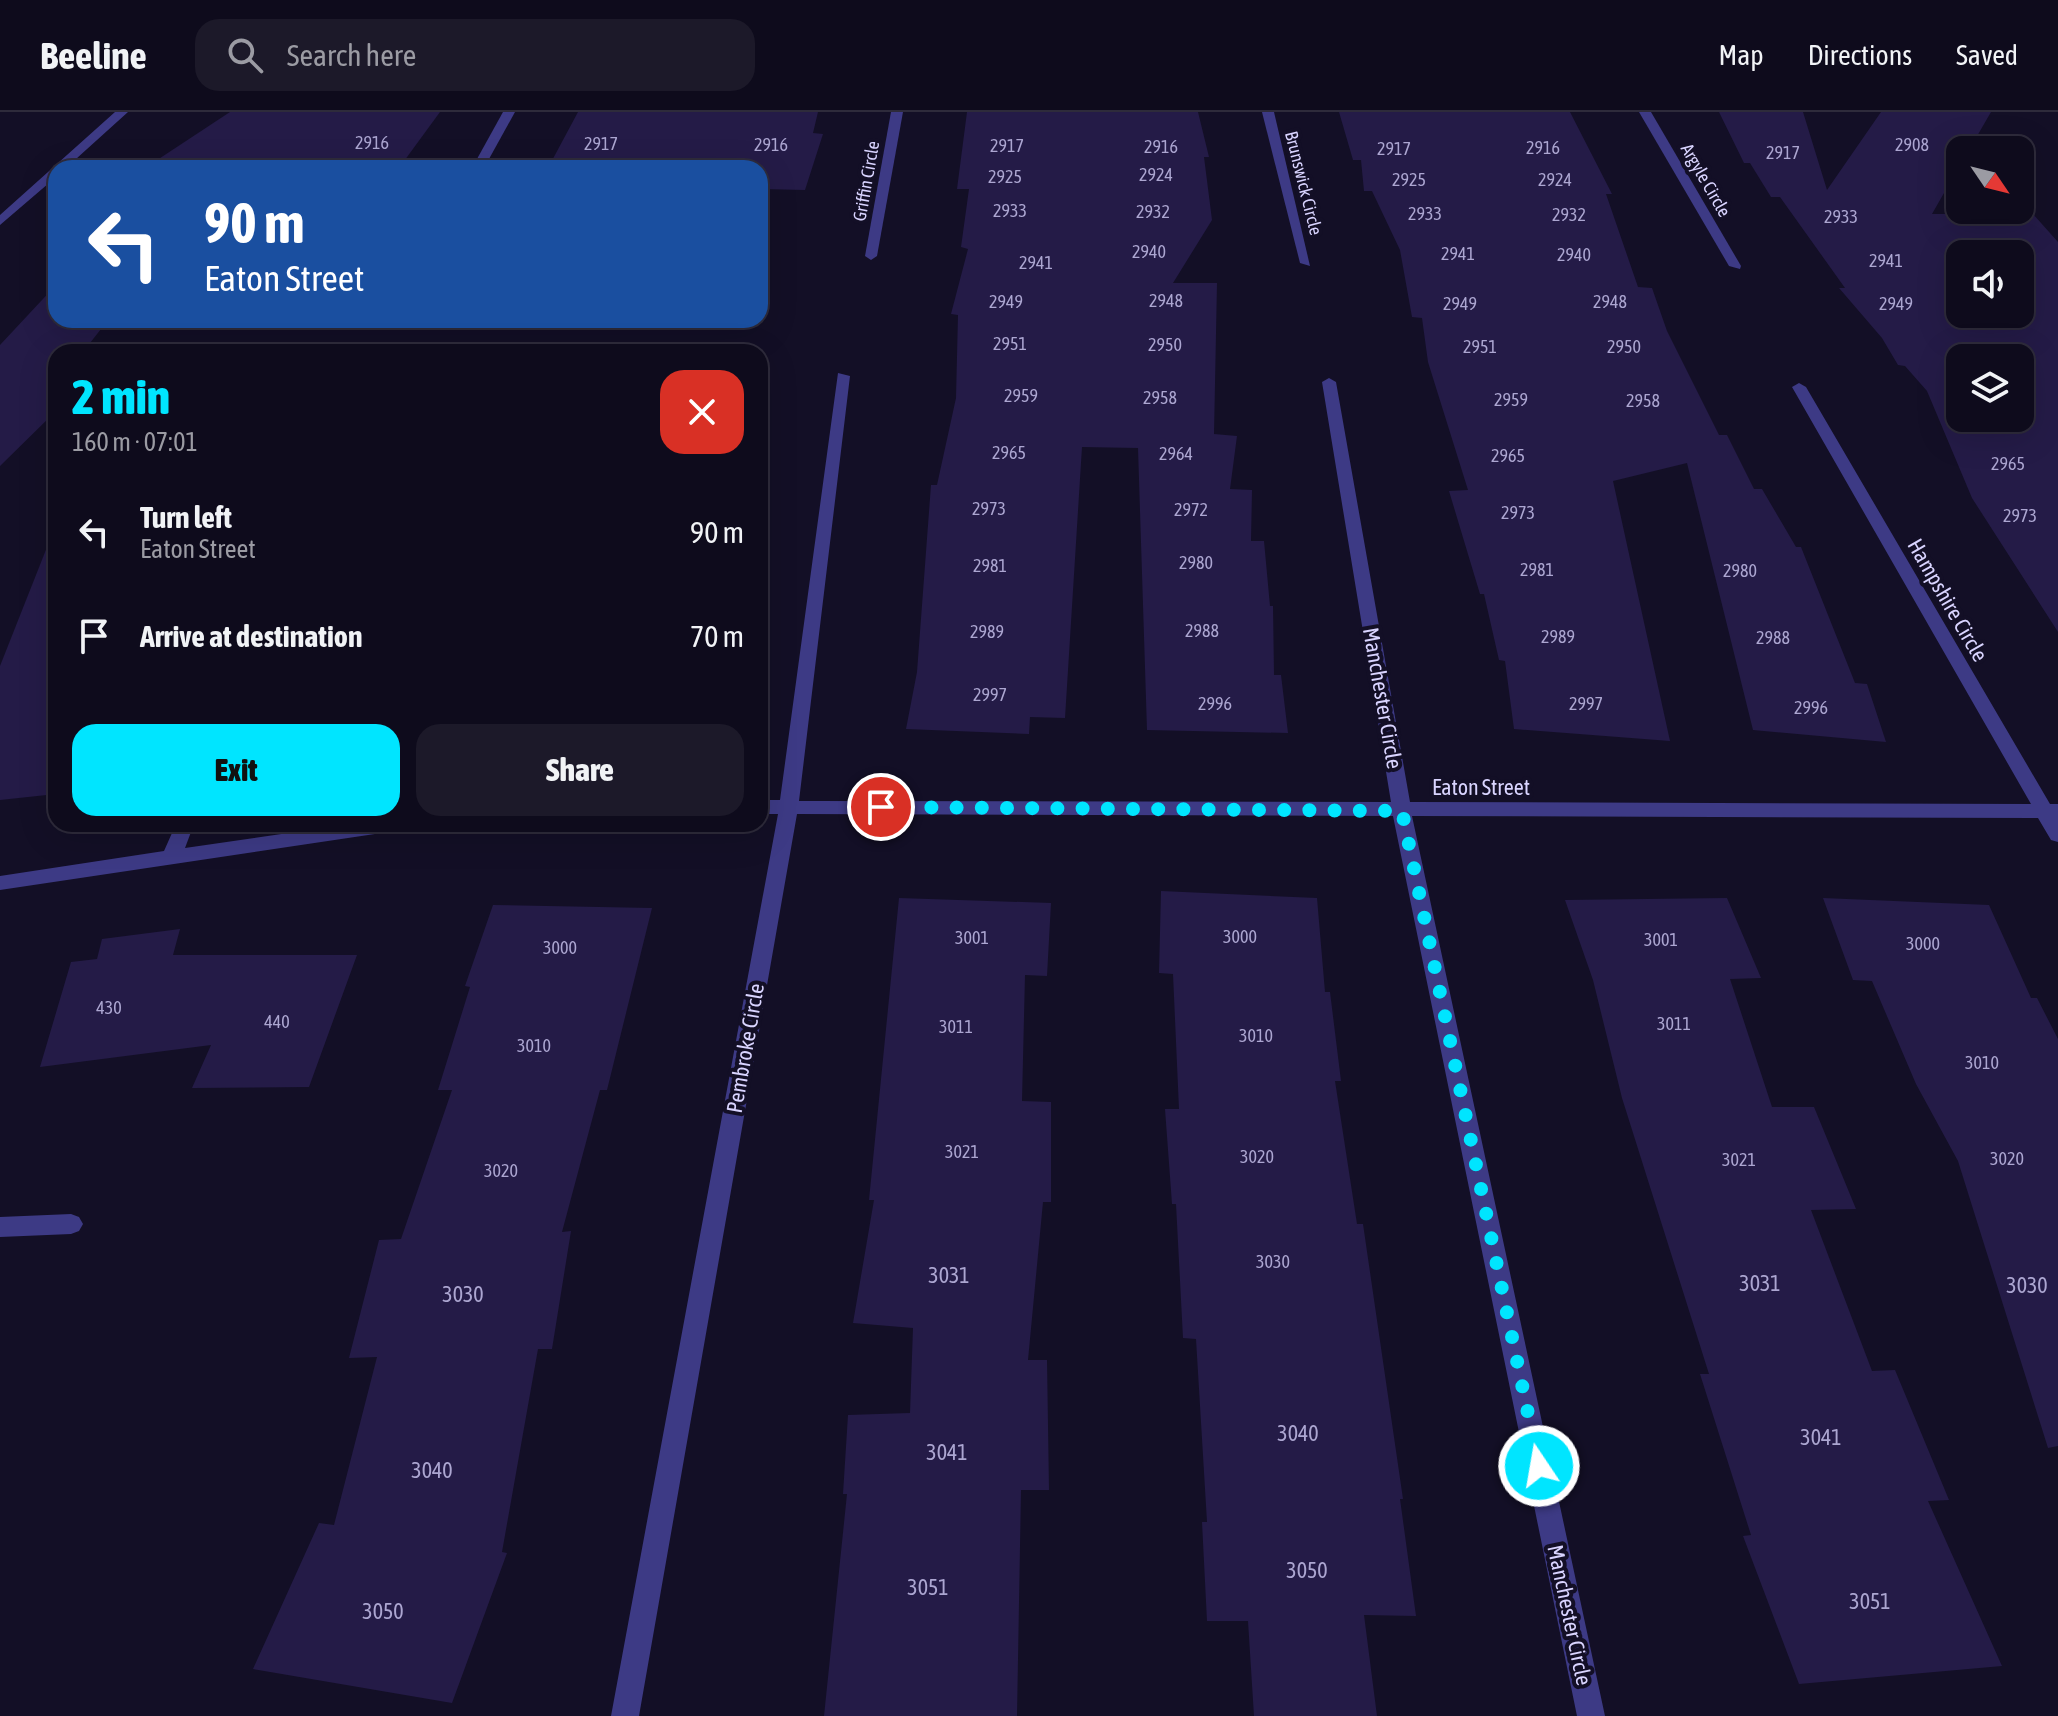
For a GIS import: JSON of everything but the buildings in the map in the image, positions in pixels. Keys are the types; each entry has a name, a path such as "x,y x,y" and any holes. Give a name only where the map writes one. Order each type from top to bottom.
{"street":[{"path":"69,160 122,112"},
{"path":"482,160 509,112"},
{"name":"Griffin Circle","path":"871,256 897,112"},
{"name":"Brunswick Circle","path":"1268,112 1306,263"},
{"name":"Argyle Circle","path":"1645,112 1735,266"},
{"path":"0,221 48,179"},
{"name":"Pembroke Circle","path":"625,1716 789,806 843,376"},
{"name":"Manchester Circle","path":"1329,382 1402,811 1591,1716"},
{"name":"Hampshire Circle","path":"1799,387 2051,811 2058,835"},
{"name":"Eaton Street","path":"768,807 2051,811"},
{"path":"171,859 182,832"},
{"path":"0,883 344,832"},
{"path":"0,1227 71,1224"}],"route":[{"path":"881,807 1402,811 1539,1466"}]}
